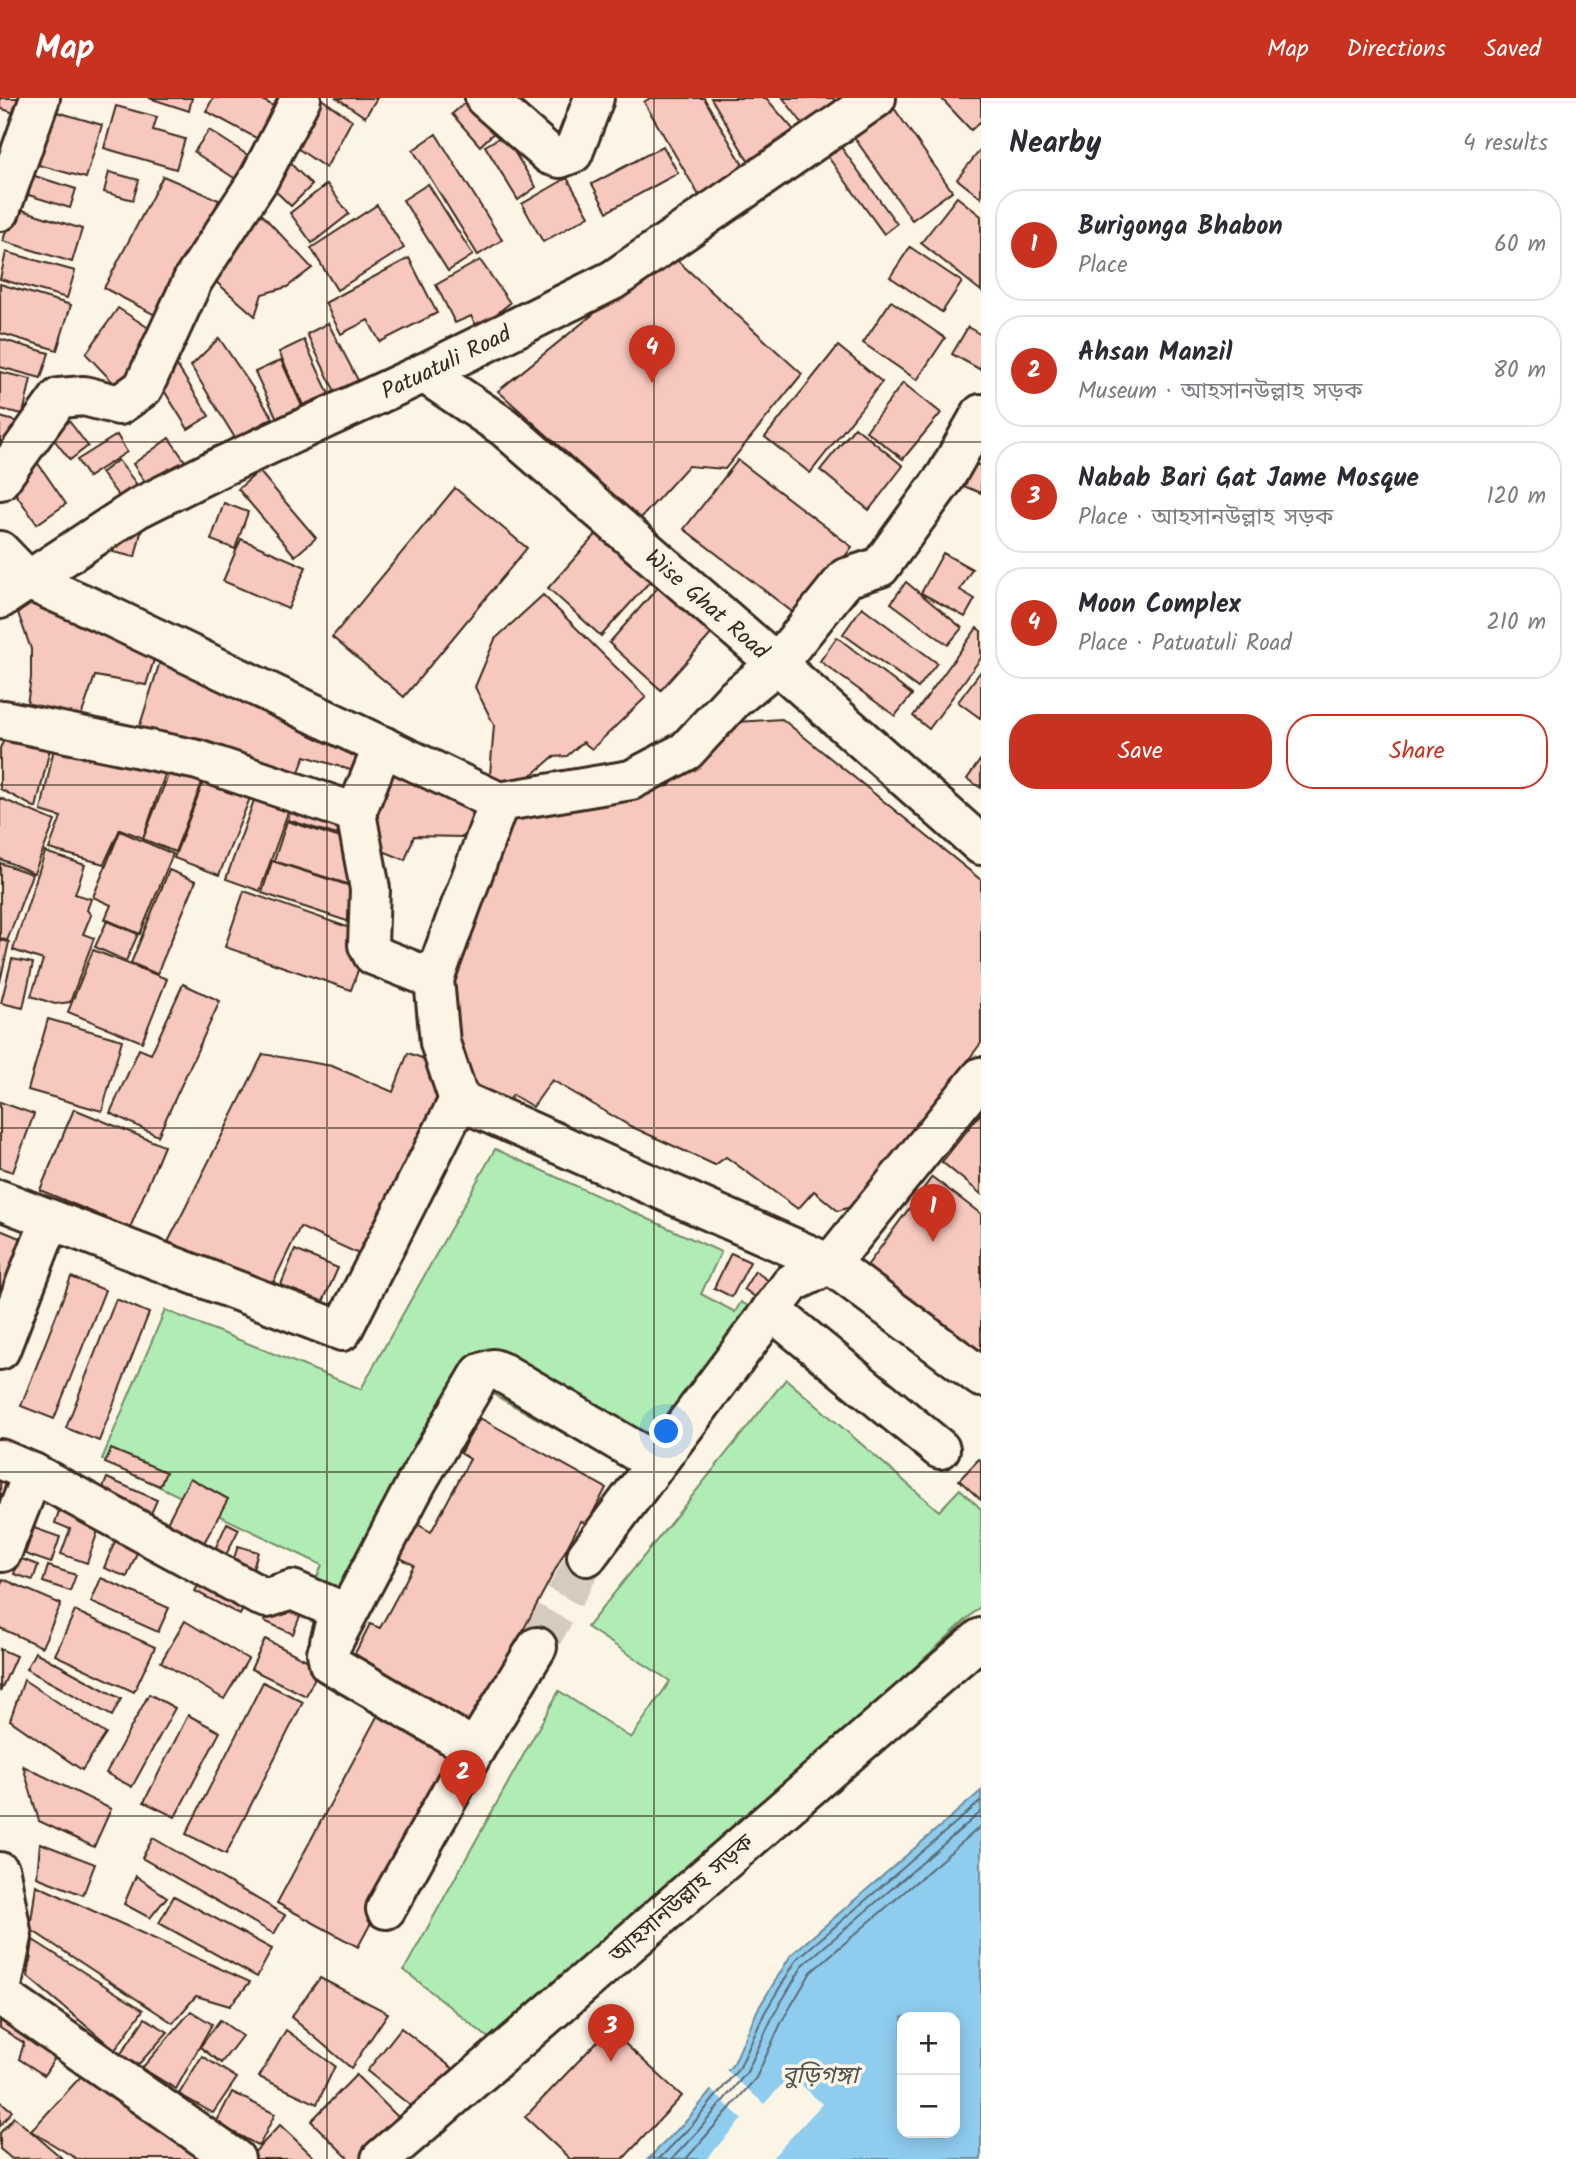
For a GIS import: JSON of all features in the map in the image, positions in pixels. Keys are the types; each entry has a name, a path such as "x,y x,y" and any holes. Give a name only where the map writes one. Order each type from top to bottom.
{"street":[{"path":"1,206 40,98"},
{"path":"0,480 59,398 84,396 119,405 144,388 193,280 259,179 301,98"},
{"path":"485,98 550,155 560,158 573,153 594,98"},
{"name":"Patuatuli Road","path":"14,590 138,508 613,280 876,98"},
{"name":"Wise Ghat Road","path":"424,373 504,427 981,845"},
{"path":"0,551 14,590 105,614 499,802 631,780 686,751 733,700 777,664 846,578 880,568 946,476 981,414"},
{"path":"1,715 198,760 356,813"},
{"path":"383,746 356,813 370,889 368,945 373,955 434,979"},
{"path":"0,1200 342,1331 458,1100 440,1043 434,979 499,802"},
{"path":"587,1556 792,1283 830,1264 981,1077"},
{"path":"458,1100 830,1264 981,1377"},
{"path":"0,1350 50,1220"},
{"path":"771,1310 940,1449"},
{"path":"328,1648 418,1480 481,1373 493,1369 503,1373 656,1463"},
{"path":"0,1552 17,1466 258,1595 267,1598 292,1590 338,1610 327,1653 329,1663 475,1749"},
{"name":"আহসানউল্লাহ সড়ক","path":"381,2159 981,1638"},
{"path":"386,1909 475,1749 537,1647"},
{"path":"0,1872 12,1937 0,1995 235,2159"}],"green space":[{"path":"495,1149 721,1252 701,1294 735,1312 741,1302 769,1317 652,1482 480,1387 353,1616 310,1594 322,1565 102,1459 165,1310 361,1389"},
{"path":"786,1379 939,1511 960,1489 981,1509 981,1606 502,2049 404,1970 559,1691 631,1738 670,1681 587,1627"}],"water":[{"name":"বুড়িগঙ্গা","path":"981,1791 981,2159 648,2159 688,2119 734,2063 758,2009 791,1955"}],"pier":[{"path":"725,2069 764,2104 791,2075 822,2104 771,2159 706,2159 742,2119 709,2088"}],"building":[{"path":"0,98 31,98 25,117 0,108"},
{"path":"149,98 192,98 189,111"},
{"path":"213,98 259,98 288,114 271,146 206,111"},
{"path":"312,98 320,98 352,120 326,168 287,141"},
{"path":"337,98 377,98 365,117"},
{"path":"470,98 503,124 480,146 452,114"},
{"path":"650,98 704,98 746,170 700,197 644,102"},
{"path":"711,98 766,98 800,137 753,169"},
{"path":"783,98 833,98 840,105 806,128"},
{"path":"941,98 981,98 981,121 971,130"},
{"path":"889,101 952,191 912,220 849,130"},
{"path":"116,106 157,117 153,130 185,139 176,169 104,148"},
{"path":"40,107 102,125 86,178 24,161"},
{"path":"209,130 260,163 245,185 194,152"},
{"path":"436,134 502,240 478,255 413,150"},
{"path":"504,135 536,187 518,200 485,146"},
{"path":"663,146 678,173 607,212 592,184"},
{"path":"841,147 897,224 884,234 828,157"},
{"path":"981,149 981,198 957,179"},
{"path":"287,160 312,185 291,206 266,182"},
{"path":"22,172 76,189 70,208 16,191"},
{"path":"109,172 139,180 133,200 104,192"},
{"path":"163,176 219,200 182,285 175,283 155,315 104,288"},
{"path":"567,178 589,216 543,242 522,204"},
{"path":"327,184 349,214 312,243 290,213"},
{"path":"428,184 473,255 448,271 403,200"},
{"path":"957,197 981,216 981,291 921,243"},
{"path":"253,205 312,268 287,287 262,294 255,316 206,273"},
{"path":"377,205 404,248 337,290 311,248"},
{"path":"13,207 82,229 72,262 3,241"},
{"path":"910,247 962,282 942,312 890,277"},
{"path":"6,252 75,271 67,298 0,279"},
{"path":"669,253 802,374 725,469 688,466 640,519 498,391"},
{"path":"409,258 437,313 380,342 368,320 341,334 325,303"},
{"path":"480,260 510,303 478,329 471,316 455,323 436,285"},
{"path":"0,284 71,305 57,350 0,333"},
{"path":"891,301 945,338 917,380 863,343"},
{"path":"118,308 158,334 125,395 86,354"},
{"path":"328,323 360,384 337,396 307,334"},
{"path":"968,327 981,335 981,370 952,354"},
{"path":"219,338 273,418 235,438 191,366"},
{"path":"0,339 49,353 41,378 0,367"},
{"path":"304,340 329,394 303,405 279,352"},
{"path":"838,346 882,382 810,473 765,437"},
{"path":"281,360 305,413 280,425 255,372"},
{"path":"176,364 209,416 188,429 155,376"},
{"path":"0,372 31,379 23,414 0,409"},
{"path":"903,383 941,413 903,459 866,431"},
{"path":"63,413 88,446 70,460 45,428"},
{"path":"0,417 18,422 0,467"},
{"path":"855,427 903,466 869,510 820,470"},
{"path":"117,435 127,452 88,477 77,460"},
{"path":"169,438 189,467 152,492 133,464"},
{"path":"35,459 66,504 37,524 6,480"},
{"path":"118,460 145,495 128,508 101,473"},
{"path":"738,460 852,547 799,617 684,529"},
{"path":"967,461 981,466 981,493 958,484"},
{"path":"259,471 316,538 295,556 238,489"},
{"path":"455,488 527,548 404,697 332,637"},
{"path":"224,503 248,512 235,549 211,540"},
{"path":"120,522 142,528 135,557 113,552"},
{"path":"600,530 653,578 601,636 548,588"},
{"path":"241,539 306,567 288,609 223,581"},
{"path":"943,553 972,569 960,590 975,599 965,617 921,593"},
{"path":"906,582 962,628 948,645 891,603"},
{"path":"660,585 713,632 661,690 609,643"},
{"path":"543,595 646,697 592,749 583,742 567,756 553,757 536,772 518,782 504,785 490,775 494,725 475,687 495,639"},
{"path":"39,599 158,647 146,685 95,676 80,719 25,718 31,678 31,649 18,613"},
{"path":"862,607 937,663 918,688 843,634"},
{"path":"977,628 981,631 981,658 929,729 913,716"},
{"path":"837,637 912,695 895,716 820,661"},
{"path":"164,649 360,745 357,772 305,756 294,785 135,741"},
{"path":"981,671 981,716 980,718 958,702"},
{"path":"782,719 981,880 981,1043 860,1204 838,1211 814,1191 798,1209 726,1157 715,1165 630,1126 552,1080 533,1107 513,1095 503,1109 465,1089 442,980 512,805 529,807 669,786 721,723"},
{"path":"10,728 52,740 36,808 0,789 0,748"},
{"path":"56,738 168,766 143,838 120,829 104,864 49,849 61,817 41,811"},
{"path":"981,759 981,788 967,779"},
{"path":"171,768 203,780 175,852 143,839"},
{"path":"383,769 476,808 464,837 414,836 405,860 368,845"},
{"path":"204,780 250,798 219,875 174,858"},
{"path":"258,789 292,801 260,891 226,879"},
{"path":"0,798 55,821 34,873 0,859"},
{"path":"294,802 342,817 337,835 288,820"},
{"path":"287,821 350,841 360,888 274,861"},
{"path":"120,831 173,854 140,934 105,919 111,905 93,897"},
{"path":"45,852 85,865 75,894 91,899 87,910 91,915 83,934 94,938 70,1002 55,1004 31,996 43,960 13,950"},
{"path":"272,861 363,890 353,923 262,893"},
{"path":"0,863 32,874 7,941 0,938"},
{"path":"169,870 196,881 157,974 131,963"},
{"path":"244,891 356,930 364,953 351,990 225,947"},
{"path":"107,921 138,934 126,961 95,947"},
{"path":"0,940 9,942 0,982"},
{"path":"93,950 167,979 142,1042 68,1012"},
{"path":"12,959 33,963 23,1008 1,1003"},
{"path":"183,984 220,1001 158,1136 110,1113 139,1049 151,1054"},
{"path":"48,1019 122,1040 102,1111 28,1090"},
{"path":"408,1053 436,1063 436,1105 420,1143 359,1254 300,1227 270,1289 168,1242 263,1054 332,1066 393,1092"},
{"path":"0,1102 34,1114 13,1172 0,1168"},
{"path":"74,1109 164,1146 130,1228 40,1190"},
{"path":"981,1113 981,1194 942,1162"},
{"path":"932,1177 981,1214 981,1357 864,1270"},
{"path":"0,1230 32,1243 0,1325"},
{"path":"295,1250 338,1268 322,1304 280,1287"},
{"path":"731,1253 750,1262 732,1297 714,1288"},
{"path":"755,1271 783,1291 771,1308 744,1289"},
{"path":"71,1277 105,1290 54,1419 21,1406"},
{"path":"116,1299 149,1313 99,1441 66,1428"},
{"path":"480,1418 606,1488 587,1524 581,1521 493,1687 478,1727 351,1661 370,1624 380,1628 414,1565 398,1557 415,1523 431,1532 470,1459 460,1453"},
{"path":"111,1449 166,1472 160,1486 105,1463"},
{"path":"979,1459 981,1461 981,1500 959,1480"},
{"path":"0,1466 9,1467 0,1511"},
{"path":"107,1478 157,1500 146,1525 97,1503"},
{"path":"190,1478 228,1499 199,1552 162,1532"},
{"path":"61,1505 102,1519 87,1563 61,1554 70,1529 55,1523"},
{"path":"227,1523 239,1529 225,1557 214,1551"},
{"path":"34,1528 60,1537 51,1563 25,1554"},
{"path":"120,1529 143,1538 127,1577 104,1568"},
{"path":"238,1546 258,1552 249,1582 228,1576"},
{"path":"19,1558 38,1565 33,1580 14,1574"},
{"path":"48,1566 76,1575 70,1591 43,1582"},
{"path":"203,1576 247,1601 240,1615 195,1591"},
{"path":"101,1578 169,1608 158,1632 91,1602"},
{"path":"3,1579 61,1604 42,1647 0,1628 0,1586"},
{"path":"307,1598 293,1634 264,1621 272,1601"},
{"path":"75,1611 155,1647 134,1692 55,1655"},
{"path":"185,1621 248,1659 224,1699 161,1662"},
{"path":"265,1639 320,1667 306,1696 251,1669"},
{"path":"0,1649 16,1656 0,1692"},
{"path":"35,1652 121,1699 112,1716 26,1669"},
{"path":"24,1680 106,1734 82,1770 10,1720"},
{"path":"263,1682 303,1702 226,1854 186,1834"},
{"path":"149,1694 175,1708 132,1787 106,1773"},
{"path":"380,1711 461,1755 358,1947 277,1903"},
{"path":"188,1715 220,1732 175,1817 144,1802"},
{"path":"23,1766 111,1809 94,1847 39,1821"},
{"path":"153,1838 285,1915 274,1934 142,1858"},
{"path":"40,1843 95,1864 83,1895 37,1877"},
{"path":"136,1876 167,1897 150,1918 124,1904"},
{"path":"36,1885 250,1982 230,2006 196,1996 173,2023 30,1929"},
{"path":"174,1896 272,1949 257,1977 159,1923"},
{"path":"33,1940 143,2010 115,2050 28,1977"},
{"path":"320,1978 388,2013 351,2068 291,2017"},
{"path":"191,2011 212,2024 176,2089 142,2068"},
{"path":"0,2018 60,2050 44,2075 19,2059 24,2043 0,2028"},
{"path":"145,2018 168,2032 138,2065 120,2055"},
{"path":"220,2020 242,2036 221,2063 200,2047"},
{"path":"401,2028 456,2071 421,2114 367,2071"},
{"path":"609,2029 682,2096 623,2159 570,2159 525,2117"},
{"path":"286,2030 335,2066 317,2104 259,2077"},
{"path":"202,2056 237,2078 213,2113 179,2094"},
{"path":"83,2074 220,2159 77,2159 31,2131"},
{"path":"356,2075 405,2124 371,2159 349,2159 311,2121"},
{"path":"232,2092 275,2114 259,2146 216,2123"},
{"path":"0,2101 12,2111 0,2126"},
{"path":"14,2117 62,2158 12,2159 0,2149 0,2133"},
{"path":"280,2125 316,2159 248,2159"}],"tunnel":[{"path":"537,1647 587,1556"}],"place":[{"name":"Moon Complex","path":"652,383"},
{"name":"Burigonga Bhabon","path":"933,1242"},
{"name":"Ahsan Manzil","path":"463,1808"},
{"name":"Nabab Bari Gat Jame Mosque","path":"611,2062"}]}
